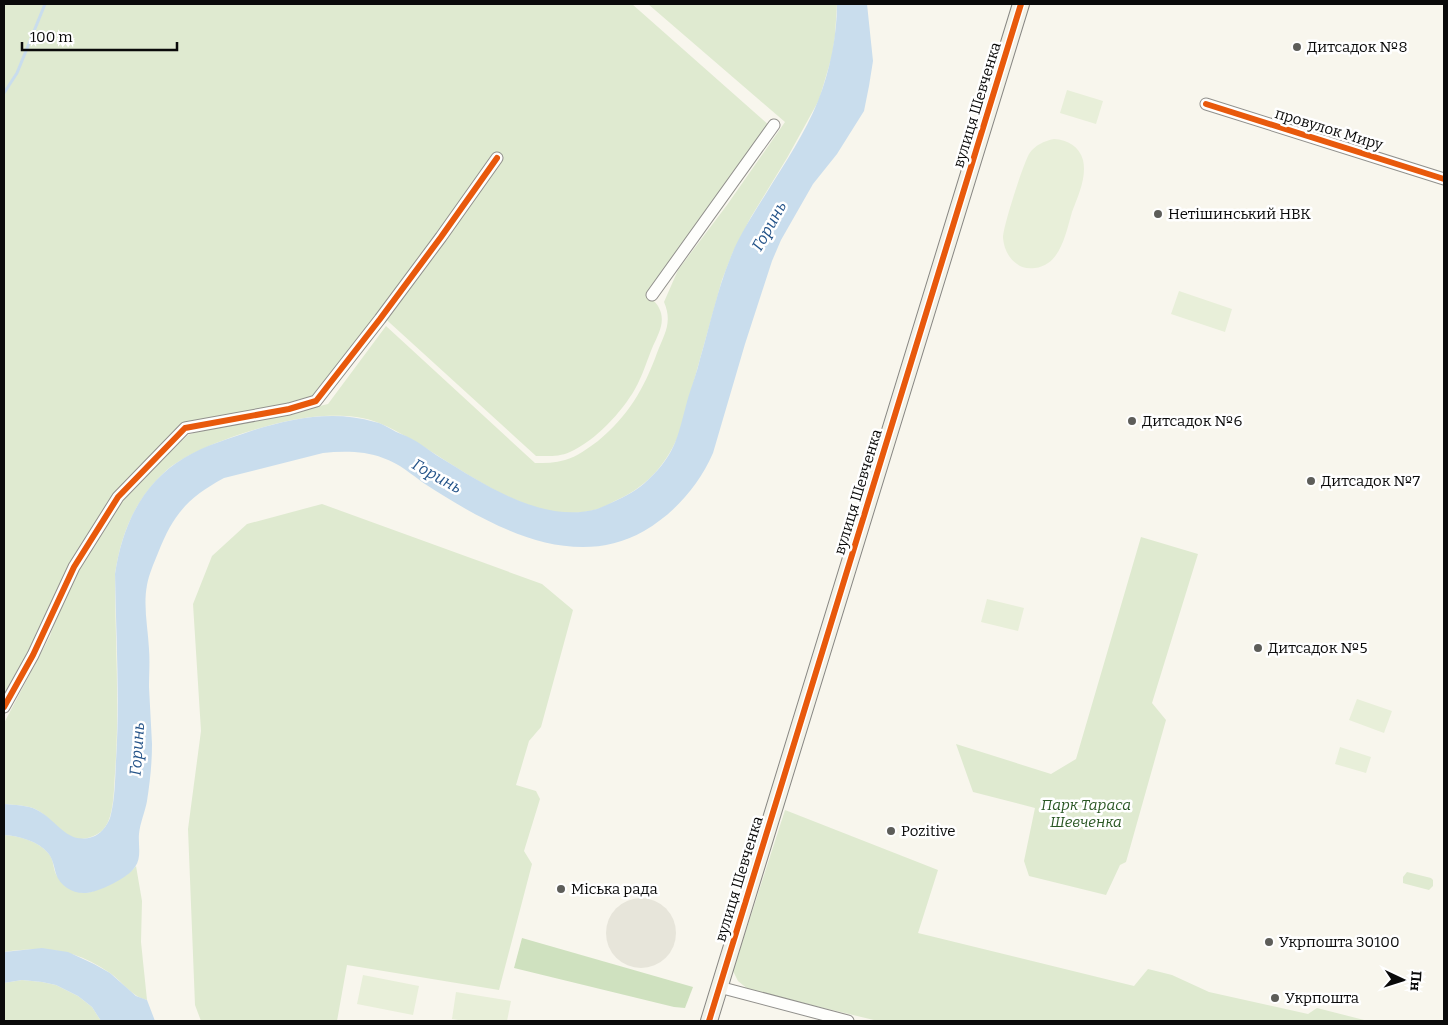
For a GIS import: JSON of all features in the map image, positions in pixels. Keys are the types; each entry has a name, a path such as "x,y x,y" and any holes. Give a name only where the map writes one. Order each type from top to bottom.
{"street":[{"name":"вулиця Шевченка","path":"709,1021 1021,4"},
{"name":"провулок Миру","path":"1206,104 1444,178"},
{"path":"652,295 774,125"},
{"path":"4,708 33,655 74,567 118,497 185,428 289,409 316,401 397,297 497,158"},
{"path":"718,987 848,1021"}],"green space":[{"path":"4,4 632,4 770,126 648,295 658,305 661,313 662,322 659,334 630,398 607,425 589,441 566,454 536,456 379,313 313,398 183,425 115,495 4,701"},
{"path":"648,4 837,4 832,56 819,100 751,217 733,252 722,280 680,431 664,462 648,480 629,494 598,509 570,513 542,509 513,499 485,485 404,435 379,423 359,417 324,416 287,421 242,433 199,450 168,469 147,491 132,517 121,544 115,574 117,699 114,791 113,804 106,826 93,836 81,839 75,838 63,832 48,818 33,808 4,804 4,723 50,636 58,610 78,568 118,505 149,471 188,435 210,427 328,404 386,326 535,463 558,462 578,455 609,432 618,422 641,390 665,334 668,316 664,302 678,270 727,205 785,122"},
{"path":"1067,90 1103,101 1096,124 1060,113"},
{"path":"1054,139 1068,142 1079,151 1084,166 1083,180 1065,238 1057,254 1044,266 1025,268 1014,262 1005,249 1003,238 1006,221 1029,154 1040,144"},
{"path":"1179,291 1232,309 1225,332 1171,314"},
{"path":"322,504 542,584 573,610 541,727 529,741 516,785 536,791 540,799 524,851 532,864 499,990 347,965 337,1021 201,1021 195,1005 188,829 201,731 193,604 212,556 247,524"},
{"name":"Парк Тараса Шевченка","path":"1141,537 1198,554 1152,703 1166,720 1126,862 1120,865 1106,895 1029,876 1024,861 1035,808 973,792 956,744 1051,774 1076,759"},
{"path":"987,599 1024,608 1018,631 981,622"},
{"path":"1357,699 1392,711 1384,733 1349,720"},
{"path":"1340,747 1371,757 1366,773 1335,764"},
{"path":"785,810 938,870 918,933 1134,986 1148,969 1172,975 1209,992 1308,1014 1317,1008 1368,1021 878,1021 749,990 738,981 733,971"},
{"path":"4,835 22,838 45,849 51,856 57,876 82,893 90,892 119,878 136,866 142,901 141,942 147,1000 133,994 114,976 97,965 72,954 33,949 4,952"},
{"path":"1407,872 1431,878 1433,886 1429,890 1403,883 1403,877"},
{"path":"522,938 693,987 685,1008 674,1007 514,968"},
{"path":"363,975 419,986 413,1015 357,1004"},
{"path":"22,980 56,985 78,996 92,1007 101,1021 4,1021 4,983"},
{"path":"456,992 511,1001 507,1021 464,1021 452,1019"}],"shaded area":[{"path":"648,898 661,904 670,913 674,919 676,933 674,947 666,958 655,966 634,968 627,966 616,958 608,947 606,926 608,919 616,908 627,900"}],"water":[{"name":"Горинь","path":"837,4 867,4 873,61 864,111 837,154 813,184 781,240 772,261 745,344 713,453 701,476 676,507 644,531 616,543 588,547 559,545 530,538 502,528 449,499 405,469 383,458 369,454 323,453 224,478 191,500 176,518 169,528 148,581 146,609 152,758 147,801 140,826 139,855 135,867 120,880 105,887 92,892 76,892 64,886 56,874 48,853 39,845 28,840 4,835 4,804 33,808 44,814 69,835 76,838 83,839 95,836 103,830 109,821 114,797 117,738 118,691 115,574 118,557 129,523 145,494 156,480 192,453 254,430 299,419 329,416 360,418 377,422 416,441 437,456 495,490 536,507 556,511 577,512 597,509 618,500 648,480 671,452 679,433 717,296 738,241 788,159 818,101 832,53"},
{"path":"42,948 68,952 110,973 136,996 147,1000 155,1021 101,1021 92,1007 78,996 56,985 22,980 4,983 4,952"}],"waterway":[{"path":"4,93 17,73 45,4"}],"cycle path":[{"path":"709,1021 1021,4"},
{"path":"1206,104 1444,179"},
{"path":"4,707 33,655 74,567 118,497 185,428 289,409 316,401 380,319 497,158"}],"place":[{"name":"Дитсадок №8","path":"1297,47"},
{"name":"Нетішинський НВК","path":"1158,214"},
{"name":"Дитсадок №6","path":"1132,421"},
{"name":"Дитсадок №7","path":"1311,481"},
{"name":"Дитсадок №5","path":"1258,648"},
{"name":"Pozitive","path":"891,831"},
{"name":"Міська рада","path":"561,889"},
{"name":"Укрпошта 30100","path":"1269,942"},
{"name":"Укрпошта","path":"1275,998"}]}
